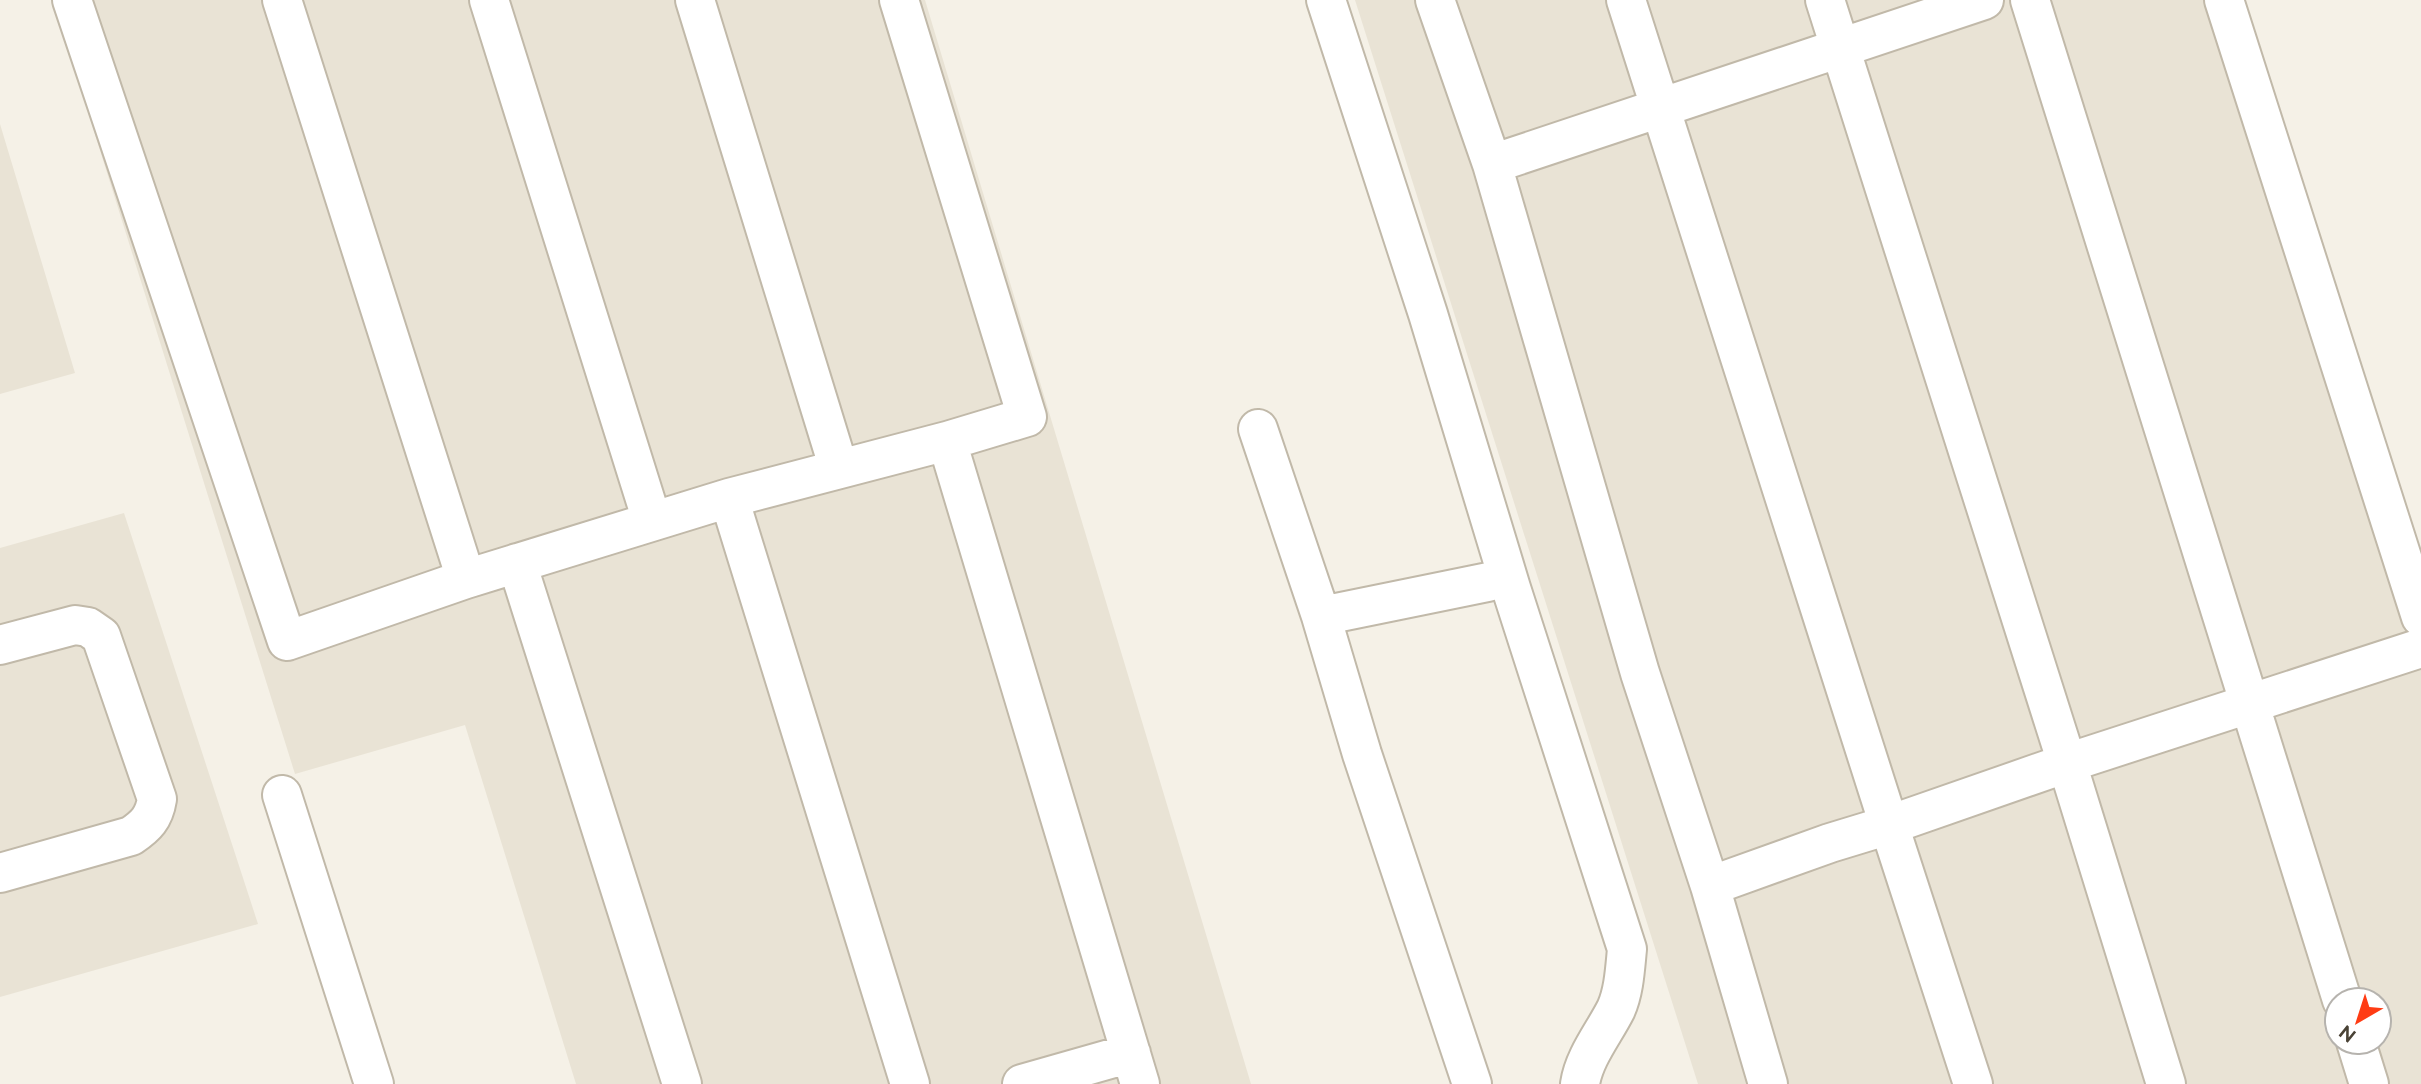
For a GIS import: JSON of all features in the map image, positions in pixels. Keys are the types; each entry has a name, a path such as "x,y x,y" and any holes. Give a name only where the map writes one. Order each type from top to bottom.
{"street":[{"path":"72,0 287,641 466,579 729,498 947,441 1027,417 899,0"},
{"path":"282,0 466,579"},
{"path":"489,0 652,522"},
{"path":"695,0 839,469"},
{"path":"1326,0 1428,314 1511,588 1627,949 1625,976 1618,1006 1582,1071 1580,1084"},
{"path":"1435,0 1492,164 1640,673 1710,886 1768,1084"},
{"path":"1626,0 1973,1084"},
{"path":"1825,0 2166,1084"},
{"path":"1492,164 1984,0"},
{"path":"2030,0 2339,986"},
{"path":"2224,0 2421,617"},
{"path":"1258,429 1472,1084"},
{"path":"947,441 1136,1068 1022,1084"},
{"path":"729,498 910,1084"},
{"path":"517,563 682,1084"},
{"path":"1321,616 1489,582"},
{"path":"0,645 75,625 88,627 101,636 157,799 155,811 147,825 131,836 0,873"},
{"path":"1710,886 2067,763 2421,648"},
{"path":"282,795 373,1084"},
{"path":"2360,1056 2369,1084"}],"shaded area":[{"path":"53,0 925,0 1251,1084 576,1084 465,725 295,774"},
{"path":"1355,0 2240,0 2421,576 2421,1084 1698,1084"},
{"path":"0,124 75,373 0,394"},
{"path":"124,513 258,924 0,997 0,548"}]}
